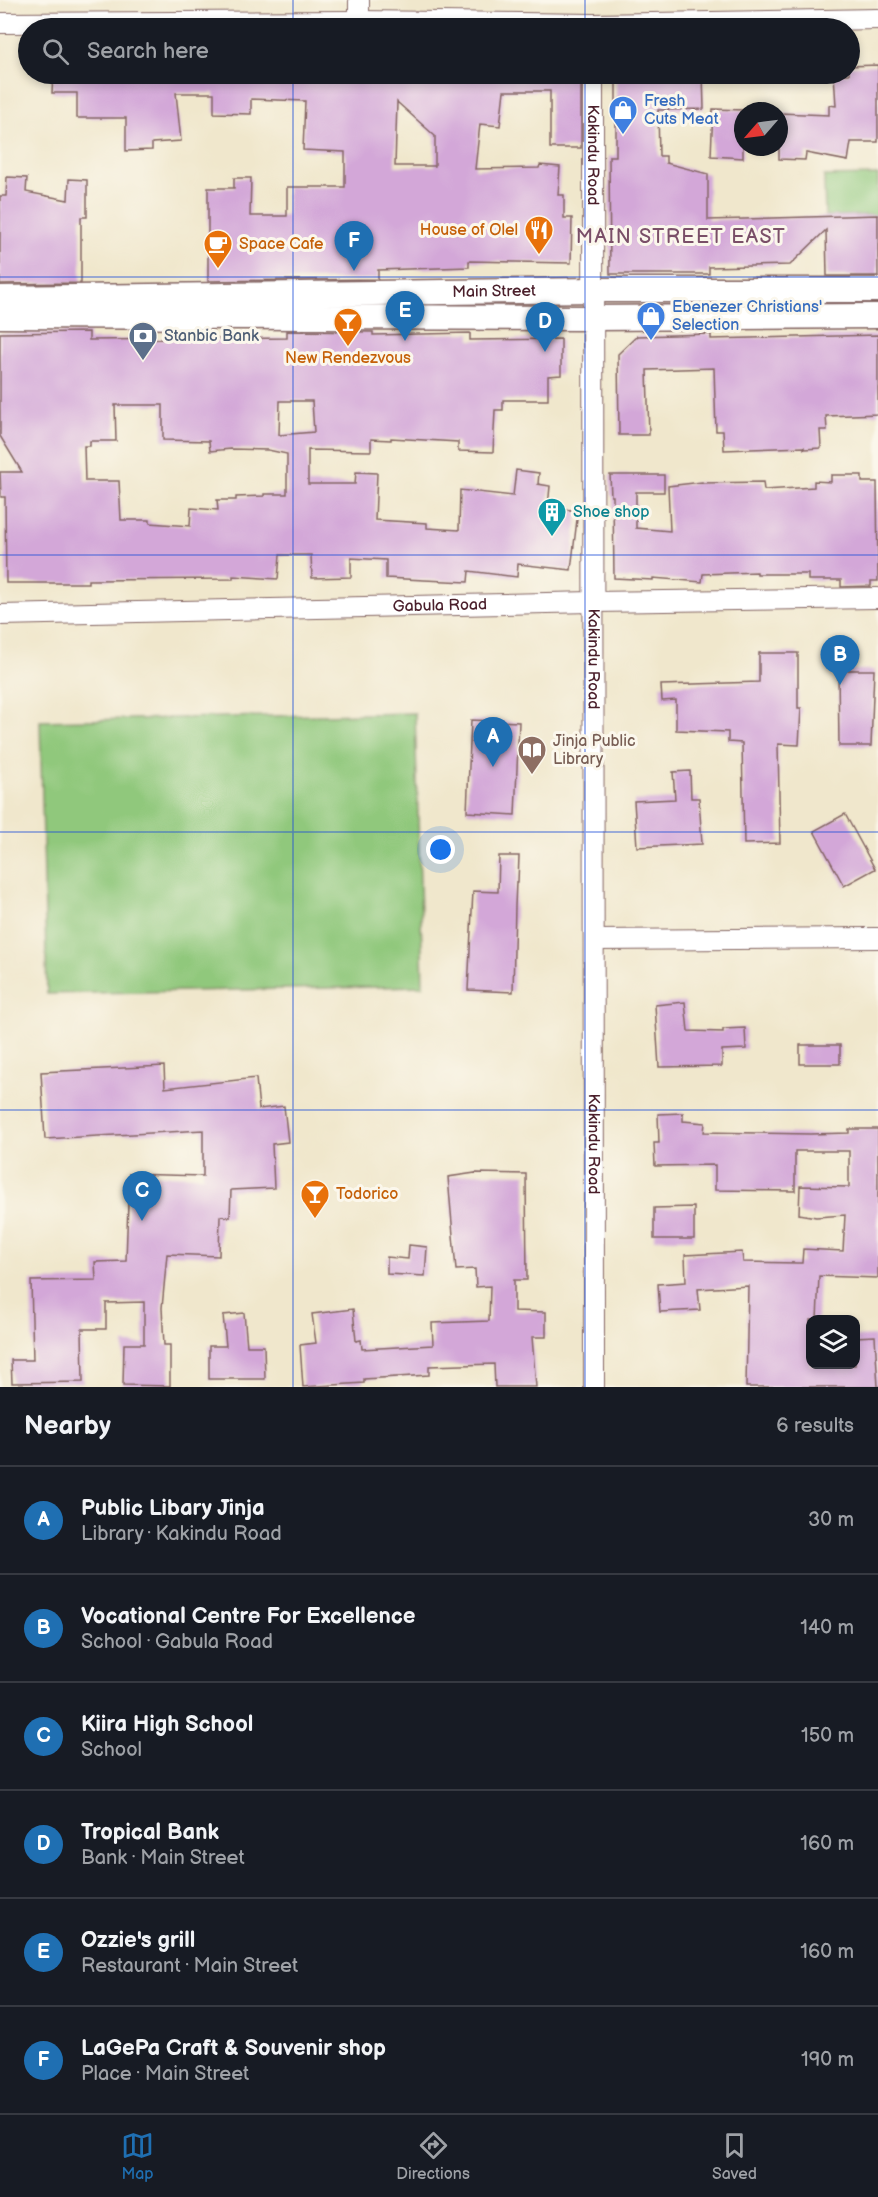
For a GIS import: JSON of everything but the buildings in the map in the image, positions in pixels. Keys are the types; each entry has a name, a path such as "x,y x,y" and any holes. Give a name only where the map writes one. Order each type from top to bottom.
{"street":[{"path":"359,0 359,18"},
{"path":"860,19 878,19"},
{"path":"0,23 18,23"},
{"name":"Kakindu Road","path":"593,84 594,1387"},
{"name":"Main Street","path":"0,298 593,290 878,290"},
{"name":"Main Street","path":"0,316 593,318 878,316"},
{"name":"Gabula Road","path":"0,615 878,598"},
{"path":"594,940 878,938"}],"green space":[{"path":"878,175 878,215 825,216 824,176"},
{"path":"415,713 423,986 47,994 40,721"}],"place":[{"name":"Fresh Cuts Meat","path":"623,136"},
{"name":"House of Olel","path":"539,256"},
{"name":"Space Cafe","path":"218,270"},
{"name":"LaGePa Craft & Souvenir shop","path":"354,271"},
{"name":"Ozzie's grill","path":"405,341"},
{"name":"Ebenezer Christians' Selection","path":"651,342"},
{"name":"New Rendezvous","path":"348,348"},
{"name":"Tropical Bank","path":"545,352"},
{"name":"Stanbic Bank","path":"143,362"},
{"name":"Shoe shop","path":"552,538"},
{"name":"Vocational Centre For Excellence","path":"840,685"},
{"name":"Public Libary Jinja","path":"493,767"},
{"name":"Jinja Public Library","path":"532,776"},
{"name":"Todorico","path":"315,1220"},
{"name":"Kiira High School","path":"142,1221"}],"district":[{"name":"MAIN STREET EAST","path":"681,237"}]}
